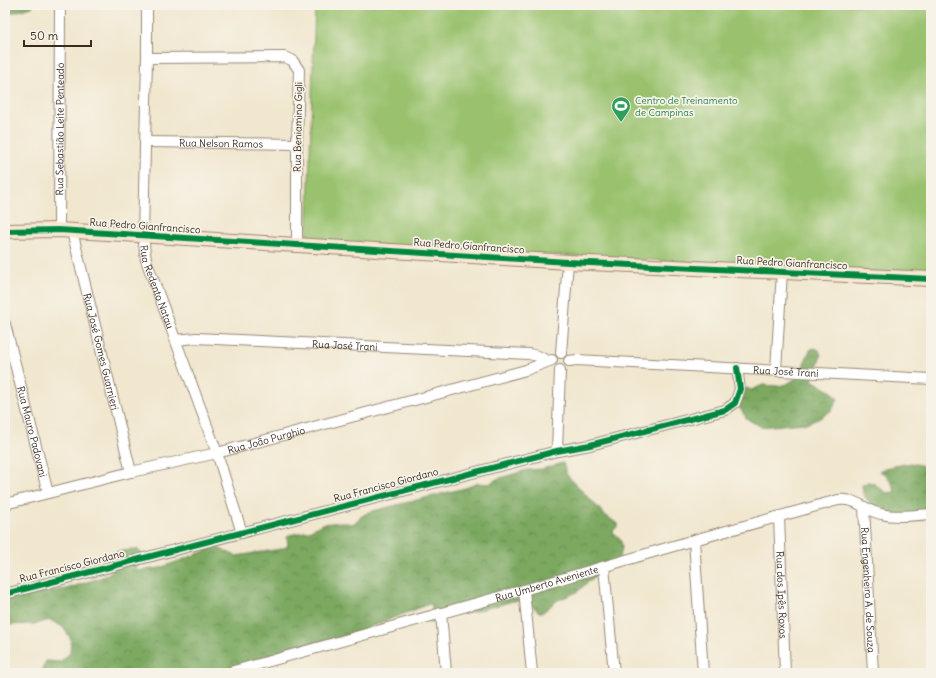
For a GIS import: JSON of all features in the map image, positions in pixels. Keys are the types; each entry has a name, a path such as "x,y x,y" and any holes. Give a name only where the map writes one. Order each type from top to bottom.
{"street":[{"name":"Rua Sebastião Leite Penteado","path":"60,5 66,231"},
{"name":"Rua Redento Natau","path":"147,5 144,236 146,260 217,453 242,533"},
{"name":"Rua Beniamino Gigli","path":"147,58 284,57 292,60 299,70 297,245"},
{"name":"Rua Nelson Ramos","path":"145,142 297,144"},
{"name":"Rua Pedro Gianfrancisco","path":"5,231 66,231 568,262 931,279"},
{"name":"Rua José Gomes Guarnieri","path":"66,231 131,472"},
{"path":"561,352 568,262"},
{"path":"776,370 782,272"},
{"name":"Rua Mauro Padovani","path":"5,324 48,493"},
{"name":"Rua José Trani","path":"176,340 196,338 529,354 538,356 553,365"},
{"path":"553,365 566,368 569,361 568,356 561,352"},
{"path":"557,451 553,365 556,354 561,352"},
{"path":"512,354 522,363 526,370"},
{"name":"Rua José Trani","path":"569,361 577,360 931,378"},
{"name":"Rua João Purghio","path":"5,504 131,472 217,453 526,370 553,365"},
{"name":"Rua Francisco Giordano","path":"5,594 557,451 590,445 725,410 735,403 740,389 737,368"},
{"name":"Rua Umberto Aveniente","path":"227,673 838,500 847,499 856,501 864,507 880,514 891,516 931,514"},
{"name":"Rua Engenheiro A. de Souza","path":"864,507 874,673"},
{"name":"Rua dos Ipês Roxos","path":"779,517 785,673"},
{"path":"694,540 703,673"},
{"path":"604,567 614,673"},
{"path":"524,590 532,673"},
{"path":"441,613 446,673"}],"green space":[{"path":"5,5 34,5 32,7 7,14 5,11"},
{"name":"Centro de Treinamento de Campinas","path":"315,5 931,5 931,275 307,242"},
{"path":"814,348 819,350 821,356 812,380 832,392 838,399 832,410 820,418 808,423 762,427 747,419 739,407 737,394 747,388 751,390 763,385 778,386 787,384 798,377 810,350"},
{"path":"563,463 567,475 605,515 619,525 613,531 620,540 622,547 617,563 605,567 577,592 558,600 543,612 539,612 528,602 513,601 473,612 449,612 438,622 430,623 425,620 432,609 432,605 429,604 365,629 256,666 204,673 40,673 46,661 60,662 70,653 71,639 63,627 50,620 35,624 5,625 5,598 66,589 105,576 120,565 105,560 106,556 114,553 127,550 139,550 141,552 136,571 160,568 213,548 218,548 236,556 281,549 288,546 287,537 289,535 309,531 322,524 340,522 353,524 369,512 465,488 478,483 489,484 497,479 527,470 542,469"},
{"path":"911,463 924,466 931,465 931,517 913,522 899,521 870,503 863,494 862,485 868,482 873,483 887,493 895,492 890,479 879,471 885,468"}],"cycle path":[{"path":"5,231 59,230 568,262 931,279"},
{"path":"5,594 557,451 590,445 725,410 735,403 740,389 737,368"}],"place":[{"name":"Centro de Treinamento de Campinas","path":"621,123"}]}
